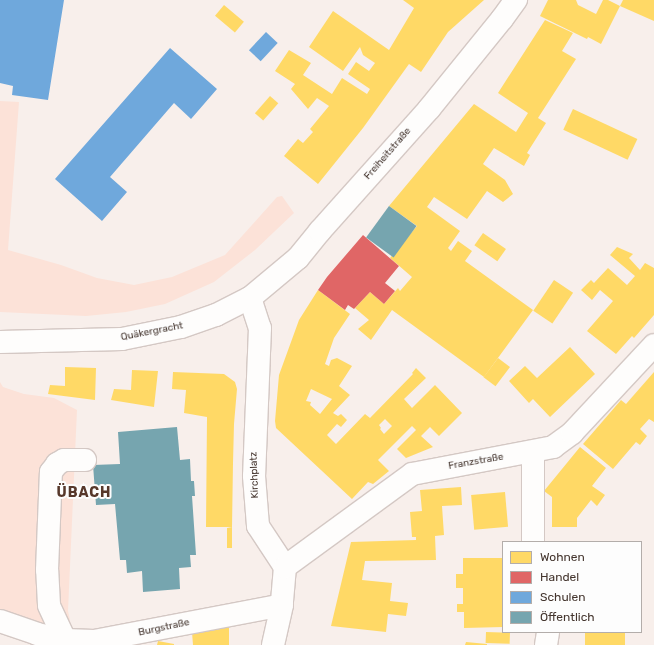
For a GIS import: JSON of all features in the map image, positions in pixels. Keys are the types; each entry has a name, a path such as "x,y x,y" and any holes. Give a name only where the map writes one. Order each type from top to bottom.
{"street":[{"name":"Freiheitstraße","path":"250,298 298,258 335,214 429,109 516,0"},
{"name":"Quäkergracht","path":"0,342 122,339 181,327 216,315 250,298"},
{"name":"Kirchplatz","path":"250,298 260,328 254,476 258,526 285,567"},
{"name":"Franzstraße","path":"285,567 412,474 533,452 552,446 572,433 654,345"},
{"path":"533,452 533,541"},
{"path":"65,640 49,605 47,570 51,472 57,464 64,460 85,460"},
{"path":"273,645 282,605 285,567"},
{"name":"Burgstraße","path":"0,621 37,634 65,640 94,641 282,605"},
{"path":"546,645 548,633"}],"shaded area":[{"path":"0,101 19,102 8,250 61,265 97,278 134,285 172,277 225,255 277,197 282,196 294,213 255,250 214,282 165,304 126,312 86,316 0,312"},
{"path":"0,382 3,387 24,394 54,398 77,410 68,611 70,620 51,629 0,612"}],"building: Wohnen":[{"path":"403,0 484,0 448,32 421,72 409,64 363,128 318,184 284,156 298,139 303,143 313,132 310,129 329,106 317,98 308,109 291,89 295,84 275,71 289,50 311,63 303,75 332,94 342,78 367,94 370,89 348,74 356,62 369,71 375,63 363,55 360,47 343,71 309,47 333,11 389,50 414,8"},
{"path":"548,0 576,0 578,5 596,14 603,0 608,0 620,6 601,44 588,37 587,39 540,16"},
{"path":"623,0 654,0 654,21 620,6"},
{"path":"224,5 244,22 235,32 215,16"},
{"path":"545,20 573,33 562,51 576,59 538,118 546,123 527,153 530,155 524,166 494,148 483,164 505,180 513,194 503,202 487,191 467,219 434,197 427,207 460,231 448,248 451,251 458,241 472,251 465,261 533,310 484,377 392,310 371,340 358,329 369,320 355,308 370,292 384,304 398,288 400,291 412,277 390,258 417,226 389,206 474,104 516,132 528,113 498,93"},
{"path":"270,96 278,103 263,121 255,113"},
{"path":"573,109 637,139 628,160 563,130"},
{"path":"483,233 506,249 497,261 474,245"},
{"path":"617,247 633,254 629,258 640,270 645,263 654,268 654,315 634,338 632,336 616,354 587,331 613,301 600,290 592,300 581,290 591,280 594,283 608,268 627,285 635,276 610,255"},
{"path":"554,280 573,293 552,324 533,311"},
{"path":"318,290 350,314 334,338 325,364 329,366 331,360 337,358 352,366 339,386 350,395 333,413 338,416 341,414 347,420 341,427 337,424 327,435 336,444 365,414 370,418 413,374 412,373 416,368 426,378 404,399 412,408 435,385 462,413 439,436 430,427 421,436 433,447 406,458 397,449 416,430 412,426 378,460 389,471 373,484 368,482 352,499 276,428 275,421 279,375 299,320","holes":["311,389 332,399 320,414 310,405 311,402 306,401","385,419 392,426 384,434 379,425"]},
{"path":"570,347 595,374 550,417 533,399 529,403 509,381 525,366 537,378"},
{"path":"498,358 510,367 496,386 484,377"},
{"path":"65,367 96,368 95,400 48,394 50,385 65,386"},
{"path":"132,370 158,371 154,407 111,400 114,389 131,390"},
{"path":"173,372 224,374 235,382 237,389 234,424 232,527 206,527 207,417 184,413 186,390 172,389"},
{"path":"654,372 654,422 649,419 640,429 647,436 640,445 636,442 613,469 583,444 621,400 626,404"},
{"path":"580,447 606,468 592,486 605,495 597,506 591,500 577,518 577,527 552,527 552,497 544,491"},
{"path":"461,487 462,505 442,506 444,535 435,536 436,560 365,561 362,580 392,583 390,601 408,603 406,616 388,614 386,632 331,626 351,542 416,540 416,537 412,537 410,512 422,511 420,490"},
{"path":"505,492 508,527 474,530 471,495"},
{"path":"232,527 232,548 227,548 227,528"},
{"path":"463,558 502,558 502,627 464,628 464,612 457,612 457,604 463,604 463,588 456,588 456,574 463,574"},
{"path":"229,627 229,645 193,645 192,632"},
{"path":"486,632 510,633 510,644 486,643"},
{"path":"585,633 625,633 625,645 585,645"},
{"path":"158,641 174,644 174,645 157,645"},
{"path":"466,642 487,644 487,645 465,645"}],"building: Handel":[{"path":"363,235 399,266 385,283 395,291 384,304 370,292 354,309 348,305 345,310 318,290 327,277"}],"building: Schulen":[{"path":"0,0 64,0 48,100 12,95 13,86 0,83"},
{"path":"266,32 278,43 261,61 249,50"},
{"path":"170,48 217,89 191,119 174,103 110,177 127,192 102,221 55,179"}],"building: Öffentlich":[{"path":"389,206 417,226 394,258 366,238"},
{"path":"177,427 180,460 190,459 191,481 194,481 195,496 192,496 196,555 190,555 191,567 179,568 180,589 143,592 142,571 127,573 126,560 120,560 115,504 96,505 93,465 120,464 118,432"}],"district":[{"name":"ÜBACH","path":"84,493"}]}
